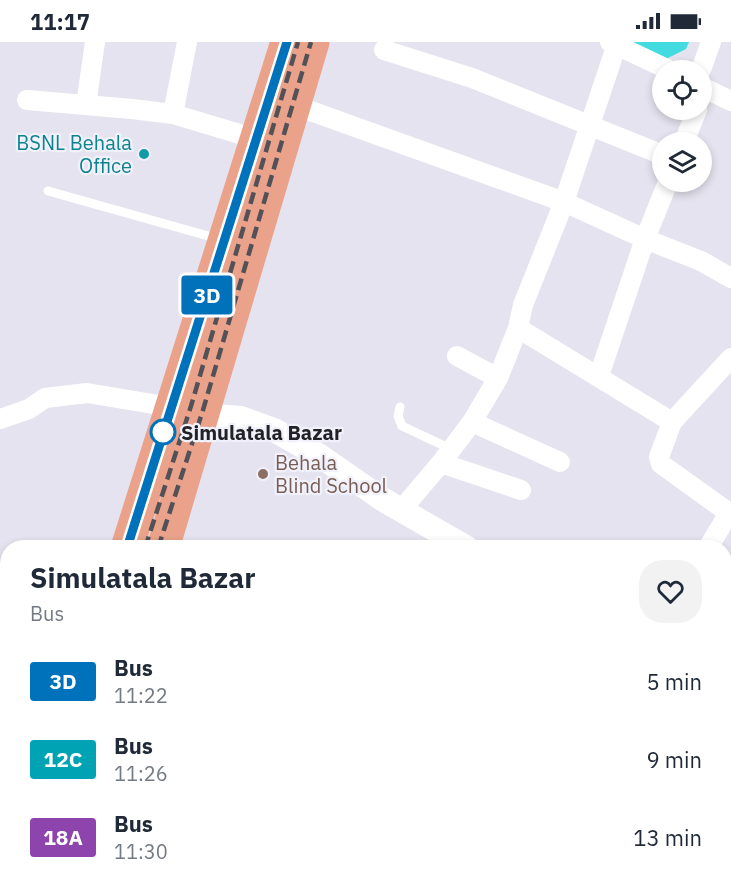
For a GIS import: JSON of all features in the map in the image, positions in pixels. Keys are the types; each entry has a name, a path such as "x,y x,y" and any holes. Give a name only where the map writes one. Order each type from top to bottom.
{"highway":[{"path":"129,540 287,42"},
{"path":"166,540 313,42"}],"street":[{"path":"86,105 95,42"},
{"path":"173,114 187,42"},
{"path":"705,60 711,42"},
{"path":"402,509 472,422 498,378 518,328 522,305 564,202 614,43 652,62"},
{"path":"384,51 472,78 652,150"},
{"path":"712,92 731,101"},
{"path":"27,100 173,114 256,139"},
{"path":"294,105 564,202 645,239 701,261 731,278"},
{"path":"599,376 645,239 664,192"},
{"path":"518,328 672,422"},
{"path":"457,356 498,378"},
{"path":"713,540 730,512 661,464 658,457 672,422 731,358"},
{"path":"0,419 29,409 45,398 87,393 171,407 203,415 241,418 274,430 320,456 382,499 454,540"},
{"path":"472,422 560,462"},
{"path":"446,456 521,490"}],"lane":[{"path":"48,191 224,241"},
{"path":"400,407 398,416 402,426 446,456"}],"water":[{"path":"632,42 689,42 686,49 666,59"}],"railway":[{"path":"148,540 191,406 298,42"},
{"path":"161,540 203,410 311,42"}],"bus line":[{"name":"3D","path":"130,540 287,42"}],"place":[{"name":"BSNL Behala Office","path":"144,154"},
{"name":"Simulatala Bazar","path":"163,432"},
{"name":"Behala Blind School","path":"263,474"}]}
